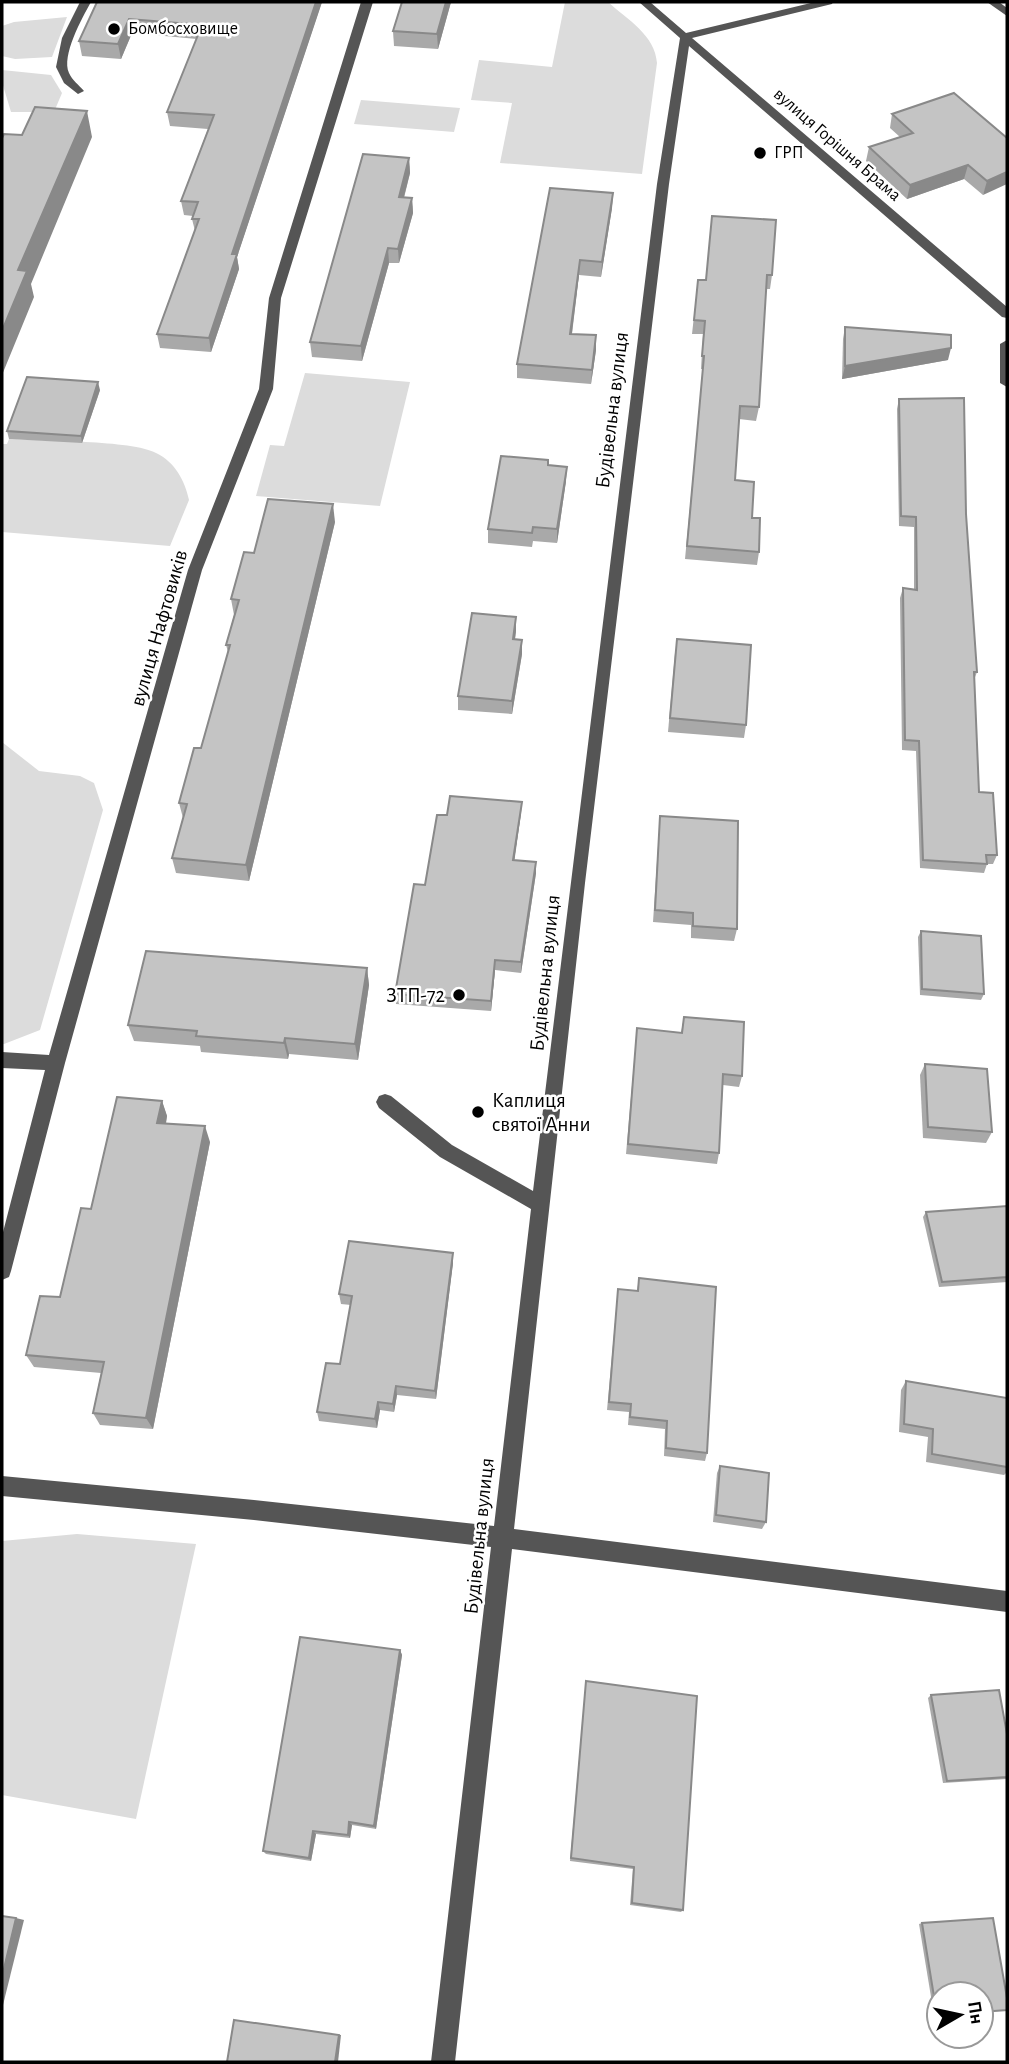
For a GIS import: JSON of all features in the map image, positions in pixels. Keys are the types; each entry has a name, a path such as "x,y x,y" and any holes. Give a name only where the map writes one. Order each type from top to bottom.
{"street":[{"path":"78,91 62,74 61,62 85,2"},
{"name":"вулиця Нафтовиків","path":"2,1271 56,1063 195,570 265,388 275,298 367,2"},
{"name":"вулиця Горішня Брама","path":"644,2 1007,314"},
{"path":"686,36 828,2"},
{"path":"992,2 1007,13"},
{"name":"Будівельна вулиця","path":"443,2062 539,1204 660,212 686,36"},
{"path":"1007,344 1007,383"},
{"path":"2,1060 56,1063"},
{"path":"385,1102 446,1151 539,1204"},
{"path":"2,1486 502,1536 1007,1602"}],"shaded area":[{"path":"565,2 608,2 639,29 651,44 657,63 642,174 500,163 512,103 471,100 479,60 552,67"},
{"path":"67,17 52,57 15,59 2,56 2,26 14,22"},
{"path":"2,70 51,75 62,93 54,112 11,112 2,82"},
{"path":"361,100 460,108 454,132 354,124"},
{"path":"305,373 410,382 380,506 256,496 270,445 284,446"},
{"path":"9,439 127,446 163,457 178,473 189,500 170,546 2,532 2,444 7,444"},
{"path":"2,742 39,771 80,776 94,783 103,810 40,1030 4,1044 2,1044"},
{"path":"77,1534 196,1544 136,1819 2,1795 2,1541"}],"building":[{"path":"97,2 316,2 232,254 237,254 209,338 157,334 199,219 192,219 198,202 181,201 214,115 167,112 202,25 129,19 118,44 79,41"},
{"path":"402,2 446,2 437,34 393,31"},
{"path":"954,93 1007,138 1007,172 987,181 968,165 910,185 869,147 913,133 892,114"},
{"path":"35,107 87,111 18,270 27,271 2,331 2,138 4,134 22,135"},
{"path":"363,154 409,158 399,197 412,198 398,249 388,248 361,346 310,342"},
{"path":"550,188 613,193 602,262 580,260 570,334 596,335 592,370 517,364"},
{"path":"712,216 776,220 772,275 767,275 759,407 740,406 735,480 754,482 752,518 760,518 759,552 687,546 704,356 705,321 694,320 698,280 706,280"},
{"path":"845,327 951,335 951,348 845,366"},
{"path":"27,377 98,382 81,436 7,431"},
{"path":"964,398 966,514 977,672 974,672 979,792 993,793 997,855 986,855 987,864 923,860 919,741 905,740 903,588 917,590 916,517 901,516 899,399"},
{"path":"501,456 548,460 548,465 567,467 557,529 533,527 532,533 488,529"},
{"path":"268,499 333,504 246,865 172,858 187,804 179,803 194,748 201,748 230,645 226,645 239,600 231,599 244,552 254,553"},
{"path":"472,613 516,617 513,639 522,640 512,701 458,696"},
{"path":"677,639 751,645 746,725 670,718"},
{"path":"450,796 522,802 513,860 536,862 521,962 495,960 491,1001 395,994 414,884 425,885 437,815 447,815"},
{"path":"660,816 738,821 737,929 693,926 693,913 655,910"},
{"path":"921,931 981,936 984,994 922,989"},
{"path":"146,951 367,968 355,1044 285,1038 284,1043 196,1036 197,1031 128,1025"},
{"path":"684,1017 744,1022 742,1076 723,1074 719,1153 628,1144 637,1028 682,1033"},
{"path":"925,1064 987,1069 992,1132 928,1127"},
{"path":"117,1097 162,1101 157,1123 205,1126 146,1418 93,1413 104,1362 26,1355 40,1296 60,1297 81,1208 91,1209"},
{"path":"1007,1206 1007,1277 942,1282 926,1212"},
{"path":"349,1241 453,1253 435,1391 396,1386 393,1404 378,1402 375,1419 317,1412 326,1363 340,1364 352,1296 339,1294"},
{"path":"639,1278 716,1287 707,1453 666,1448 667,1421 630,1417 631,1404 609,1402 618,1289 638,1291"},
{"path":"906,1381 1007,1398 1007,1467 932,1454 933,1429 904,1424"},
{"path":"720,1466 769,1473 766,1522 716,1515"},
{"path":"300,1637 400,1650 374,1826 349,1822 348,1835 313,1831 309,1858 263,1851"},
{"path":"586,1681 697,1696 683,1910 632,1903 634,1867 571,1858"},
{"path":"999,1690 1007,1734 1007,1777 947,1781 931,1695"},
{"path":"2,1916 16,1918 2,1977"},
{"path":"993,1918 1007,2010 995,2011 995,1980 931,1980 922,1923"},
{"path":"234,2020 339,2035 335,2062 227,2062"}],"place":[{"name":"Бомбосховище","path":"114,29"},
{"name":"ГРП","path":"760,153"},
{"name":"ЗТП-72","path":"459,995"},
{"name":"Каплиця святої Анни","path":"478,1112"}]}
